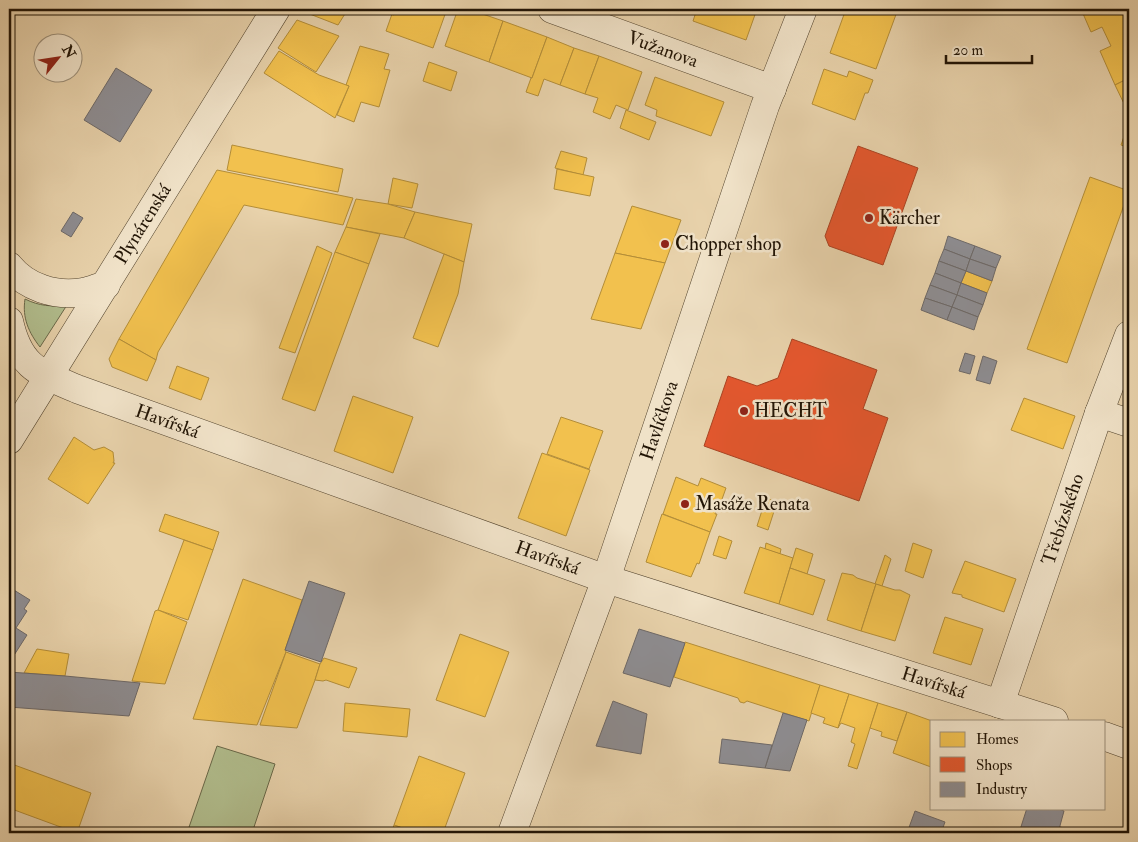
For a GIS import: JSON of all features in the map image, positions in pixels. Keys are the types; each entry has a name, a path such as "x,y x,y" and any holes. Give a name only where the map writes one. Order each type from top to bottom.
{"street":[{"name":"Plynárenská","path":"9,440 276,9"},
{"name":"Vužanova","path":"552,9 772,89"},
{"name":"Havlíčkova","path":"512,833 606,579 772,89 803,9"},
{"path":"9,266 27,284 41,289 62,293 83,292 106,285"},
{"name":"Havířská","path":"9,321 13,338 21,355 33,368 77,389 606,579 1051,720"},
{"name":"Třebízského","path":"1000,704 1099,413 1129,335"},
{"path":"1099,413 1129,423"},
{"path":"1106,737 1129,745"}],"green space":[{"path":"25,299 46,305 67,305 40,347 27,325 24,306"},
{"path":"217,746 275,764 252,833 187,833"}],"building: Homes":[{"path":"304,9 348,9 338,25 302,11"},
{"path":"396,9 447,9 433,48 386,31 392,14 394,15"},
{"path":"458,9 468,9 503,21 489,62 445,46"},
{"path":"697,9 757,9 746,40 693,21"},
{"path":"846,9 898,9 876,69 830,53"},
{"path":"1081,9 1129,9 1129,78 1115,85 1100,51 1111,46 1102,27 1091,32"},
{"path":"297,20 339,36 316,72 278,48"},
{"path":"503,21 547,37 532,78 489,62"},
{"path":"547,37 574,48 560,85 544,79 538,96 526,92"},
{"path":"360,46 389,54 384,69 390,70 379,107 361,102 354,122 337,115 349,86 346,85"},
{"path":"574,48 599,56 585,94 560,85"},
{"path":"279,51 319,75 349,86 335,118 264,73"},
{"path":"599,56 642,72 628,110 616,105 610,119 593,112 598,98 585,94"},
{"path":"429,62 457,72 451,91 423,81"},
{"path":"824,69 847,77 849,71 873,80 868,93 865,93 855,120 812,104"},
{"path":"655,77 724,102 711,136 656,116 657,110 645,105"},
{"path":"1129,78 1129,114 1115,85"},
{"path":"626,110 656,122 649,140 620,128"},
{"path":"1129,122 1129,148 1121,145"},
{"path":"232,145 343,169 338,192 227,170"},
{"path":"561,151 587,158 583,175 555,168"},
{"path":"557,169 594,177 590,196 554,189"},
{"path":"217,170 353,198 343,225 244,205 158,352 156,360 119,339"},
{"path":"1090,177 1129,191 1067,363 1027,349"},
{"path":"393,178 418,184 412,208 388,204"},
{"path":"356,199 388,204 415,212 404,238 346,227"},
{"path":"632,206 681,220 665,263 615,253"},
{"path":"415,212 472,224 464,262 404,238"},
{"path":"346,227 380,234 369,264 335,252"},
{"path":"317,246 332,253 295,353 279,348"},
{"path":"335,252 369,264 315,411 282,399"},
{"path":"615,253 665,263 641,329 591,319"},
{"path":"444,254 464,262 458,294 438,347 413,338"},
{"path":"966,271 992,281 987,293 961,283"},
{"path":"119,339 156,360 147,381 112,367 109,359"},
{"path":"177,366 209,378 201,400 169,388"},
{"path":"353,396 413,417 393,473 334,451"},
{"path":"1024,398 1075,416 1063,449 1011,430"},
{"path":"561,417 603,431 589,469 547,454"},
{"path":"74,437 94,450 104,447 113,452 113,463 115,463 88,504 48,479"},
{"path":"542,453 590,470 566,536 518,518"},
{"path":"676,477 698,486 701,478 726,488 721,502 719,501 715,514 717,514 710,532 663,514"},
{"path":"766,498 777,502 768,530 757,526"},
{"path":"165,514 219,532 213,550 159,531"},
{"path":"662,514 710,532 699,564 697,563 691,577 646,562"},
{"path":"719,536 732,541 726,559 713,555"},
{"path":"184,540 213,550 188,620 158,610"},
{"path":"766,543 781,549 780,554 765,549"},
{"path":"913,543 932,550 923,578 905,571"},
{"path":"760,547 793,558 779,604 744,593"},
{"path":"796,548 813,554 807,574 790,568"},
{"path":"885,555 891,559 882,586 875,584"},
{"path":"965,561 1016,579 1004,612 962,597 962,595 952,593"},
{"path":"790,568 825,580 813,615 779,604"},
{"path":"842,573 876,584 861,631 827,620"},
{"path":"243,579 302,600 285,650 286,652 257,725 193,719"},
{"path":"876,584 900,590 910,595 895,641 861,631"},
{"path":"158,610 187,622 165,684 132,681 155,611"},
{"path":"945,617 983,629 971,665 933,653"},
{"path":"460,634 509,652 485,717 436,700"},
{"path":"685,642 820,685 809,721 747,701 744,703 740,702 738,698 674,677"},
{"path":"37,649 69,654 65,676 24,673"},
{"path":"286,652 320,664 315,680 297,728 260,725"},
{"path":"324,658 357,668 349,688 326,680 315,680"},
{"path":"820,685 849,694 838,728 823,723 825,718 811,713"},
{"path":"849,694 878,703 857,769 848,766 855,744 851,742 855,728 841,723 838,728"},
{"path":"345,703 410,709 407,737 343,731"},
{"path":"878,703 907,712 897,741 881,736 882,732 870,728"},
{"path":"907,712 930,720 930,767 893,753"},
{"path":"419,756 465,773 443,833 416,833 394,825"},
{"path":"9,763 91,793 77,833 9,808"},
{"path":"394,825 416,833 391,833"}],"building: Shops":[{"path":"858,146 918,168 883,265 829,246 825,236"},
{"path":"792,339 877,370 863,409 888,418 859,501 704,446 728,376 757,386 778,378"}],"building: Industry":[{"path":"116,68 152,90 120,142 84,120"},
{"path":"73,212 83,218 71,237 61,231"},
{"path":"948,236 975,246 970,259 944,249"},
{"path":"975,246 1001,256 996,268 970,259"},
{"path":"944,249 970,259 966,271 939,261"},
{"path":"970,259 996,268 992,281 966,271"},
{"path":"939,261 966,271 961,283 935,273"},
{"path":"935,273 961,283 957,295 930,285"},
{"path":"961,283 987,293 983,305 957,295"},
{"path":"930,285 957,295 952,307 925,298"},
{"path":"957,295 983,305 978,317 952,307"},
{"path":"925,298 952,307 947,320 921,310"},
{"path":"952,307 978,317 974,330 947,320"},
{"path":"965,353 975,356 970,374 959,371"},
{"path":"983,356 997,361 990,384 976,380"},
{"path":"309,581 345,593 321,662 285,650"},
{"path":"9,587 30,600 24,609 27,611 16,628 27,635 9,663"},
{"path":"639,629 685,643 670,687 623,673"},
{"path":"9,672 140,683 129,716 9,707"},
{"path":"613,701 647,714 641,754 596,746"},
{"path":"783,713 807,720 790,771 765,768"},
{"path":"722,739 772,745 765,768 719,763"},
{"path":"1026,810 1064,811 1058,833 1019,833"},
{"path":"915,811 945,822 941,833 907,833"},
{"path":"1060,827 1076,831 1082,833 1058,833"}],"place":[{"name":"Kärcher","path":"869,218"},
{"name":"Chopper shop","path":"665,244"},
{"name":"HECHT","path":"744,411"},
{"name":"Masáže Renata","path":"685,504"}]}
